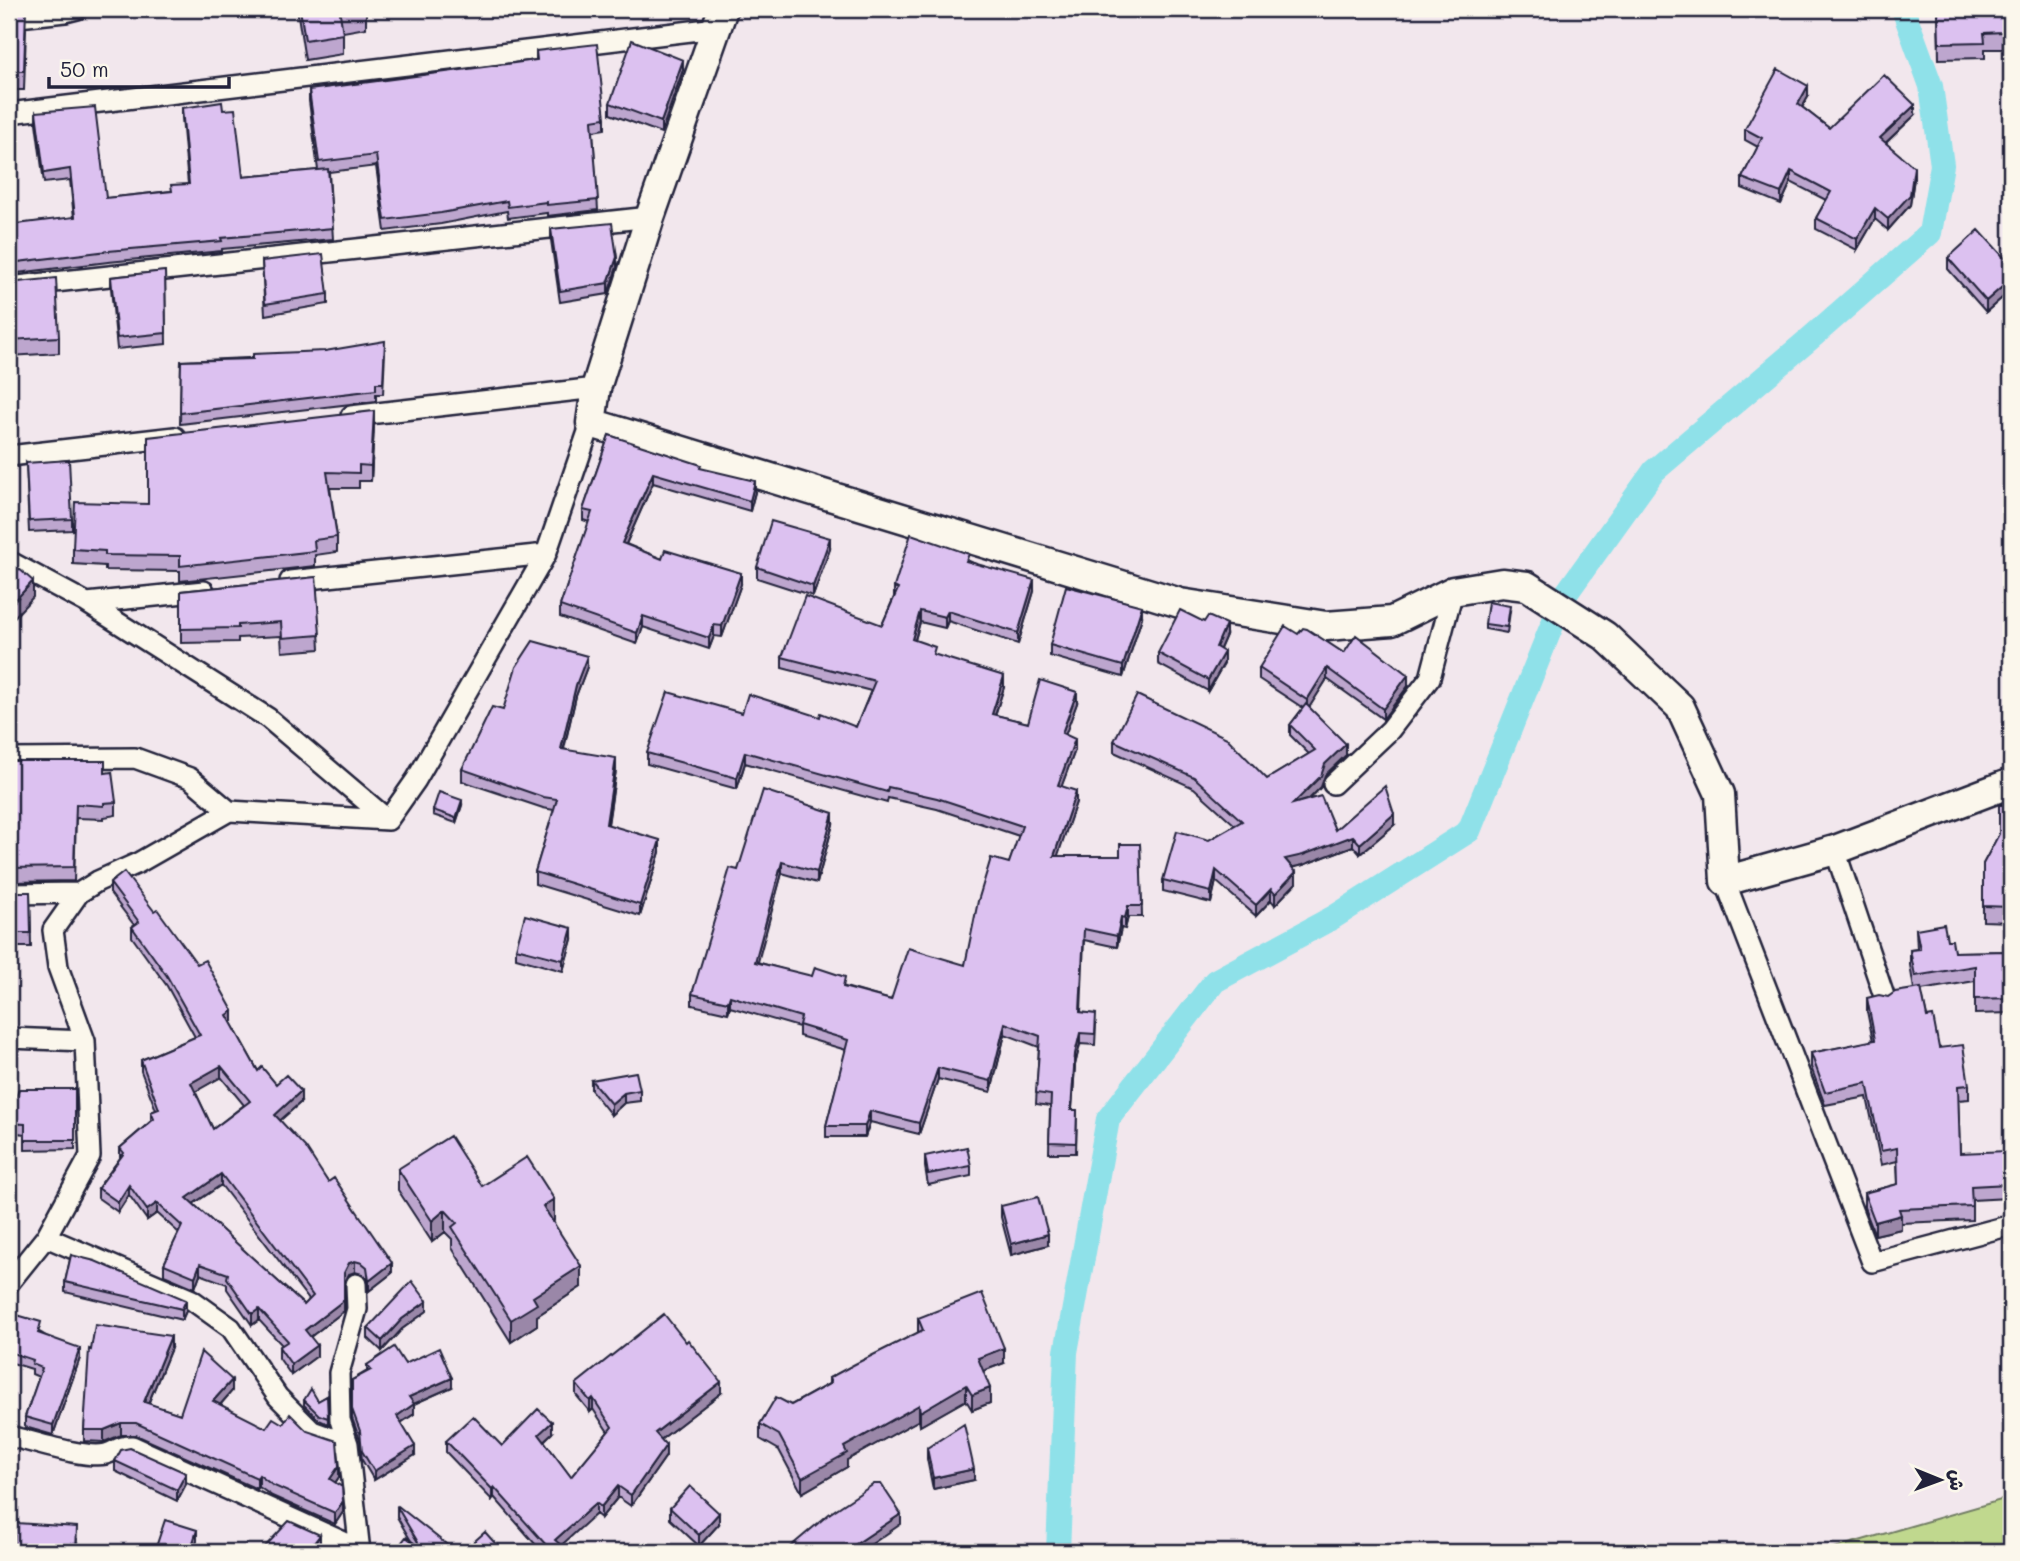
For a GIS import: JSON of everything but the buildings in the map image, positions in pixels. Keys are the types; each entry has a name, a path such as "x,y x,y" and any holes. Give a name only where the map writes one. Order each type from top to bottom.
{"street":[{"path":"9,18 69,10"},
{"path":"9,113 720,18 650,217 596,387 591,423 546,555 416,780 388,820"},
{"path":"9,287 650,217"},
{"path":"337,418 596,387"},
{"path":"591,423 1180,603 1326,626 1392,621 1453,591 1502,583 1527,586 1605,636 1680,707 1720,794 1725,881 1872,1262 2011,1225"},
{"path":"9,456 200,434"},
{"path":"276,583 546,555"},
{"path":"9,561 87,603 268,719 388,820"},
{"path":"87,603 222,589"},
{"path":"1333,784 1390,730 1430,678 1453,591"},
{"path":"9,760 135,758 190,778 229,811"},
{"path":"1725,881 1835,850 2011,783"},
{"path":"9,1283 46,1237 90,1156 85,1041 58,967 53,930 79,893 229,811 388,820"},
{"path":"1835,850 1885,999"},
{"path":"9,894 79,893"},
{"path":"9,1038 85,1041"},
{"path":"46,1237 192,1300 231,1328 278,1396 312,1432 348,1444"},
{"path":"356,1284 357,1309 339,1373 340,1420 348,1444 360,1550"},
{"path":"9,1436 82,1454 107,1454 121,1446 132,1446 360,1550"}],"green space":[{"path":"2011,1497 2011,1552 1821,1552"}],"waterway":[{"path":"1058,1552 1066,1352 1108,1119 1215,981 1334,917 1469,831 1563,598 1654,471 1930,233 1942,165 1931,86 1903,9"}]}
